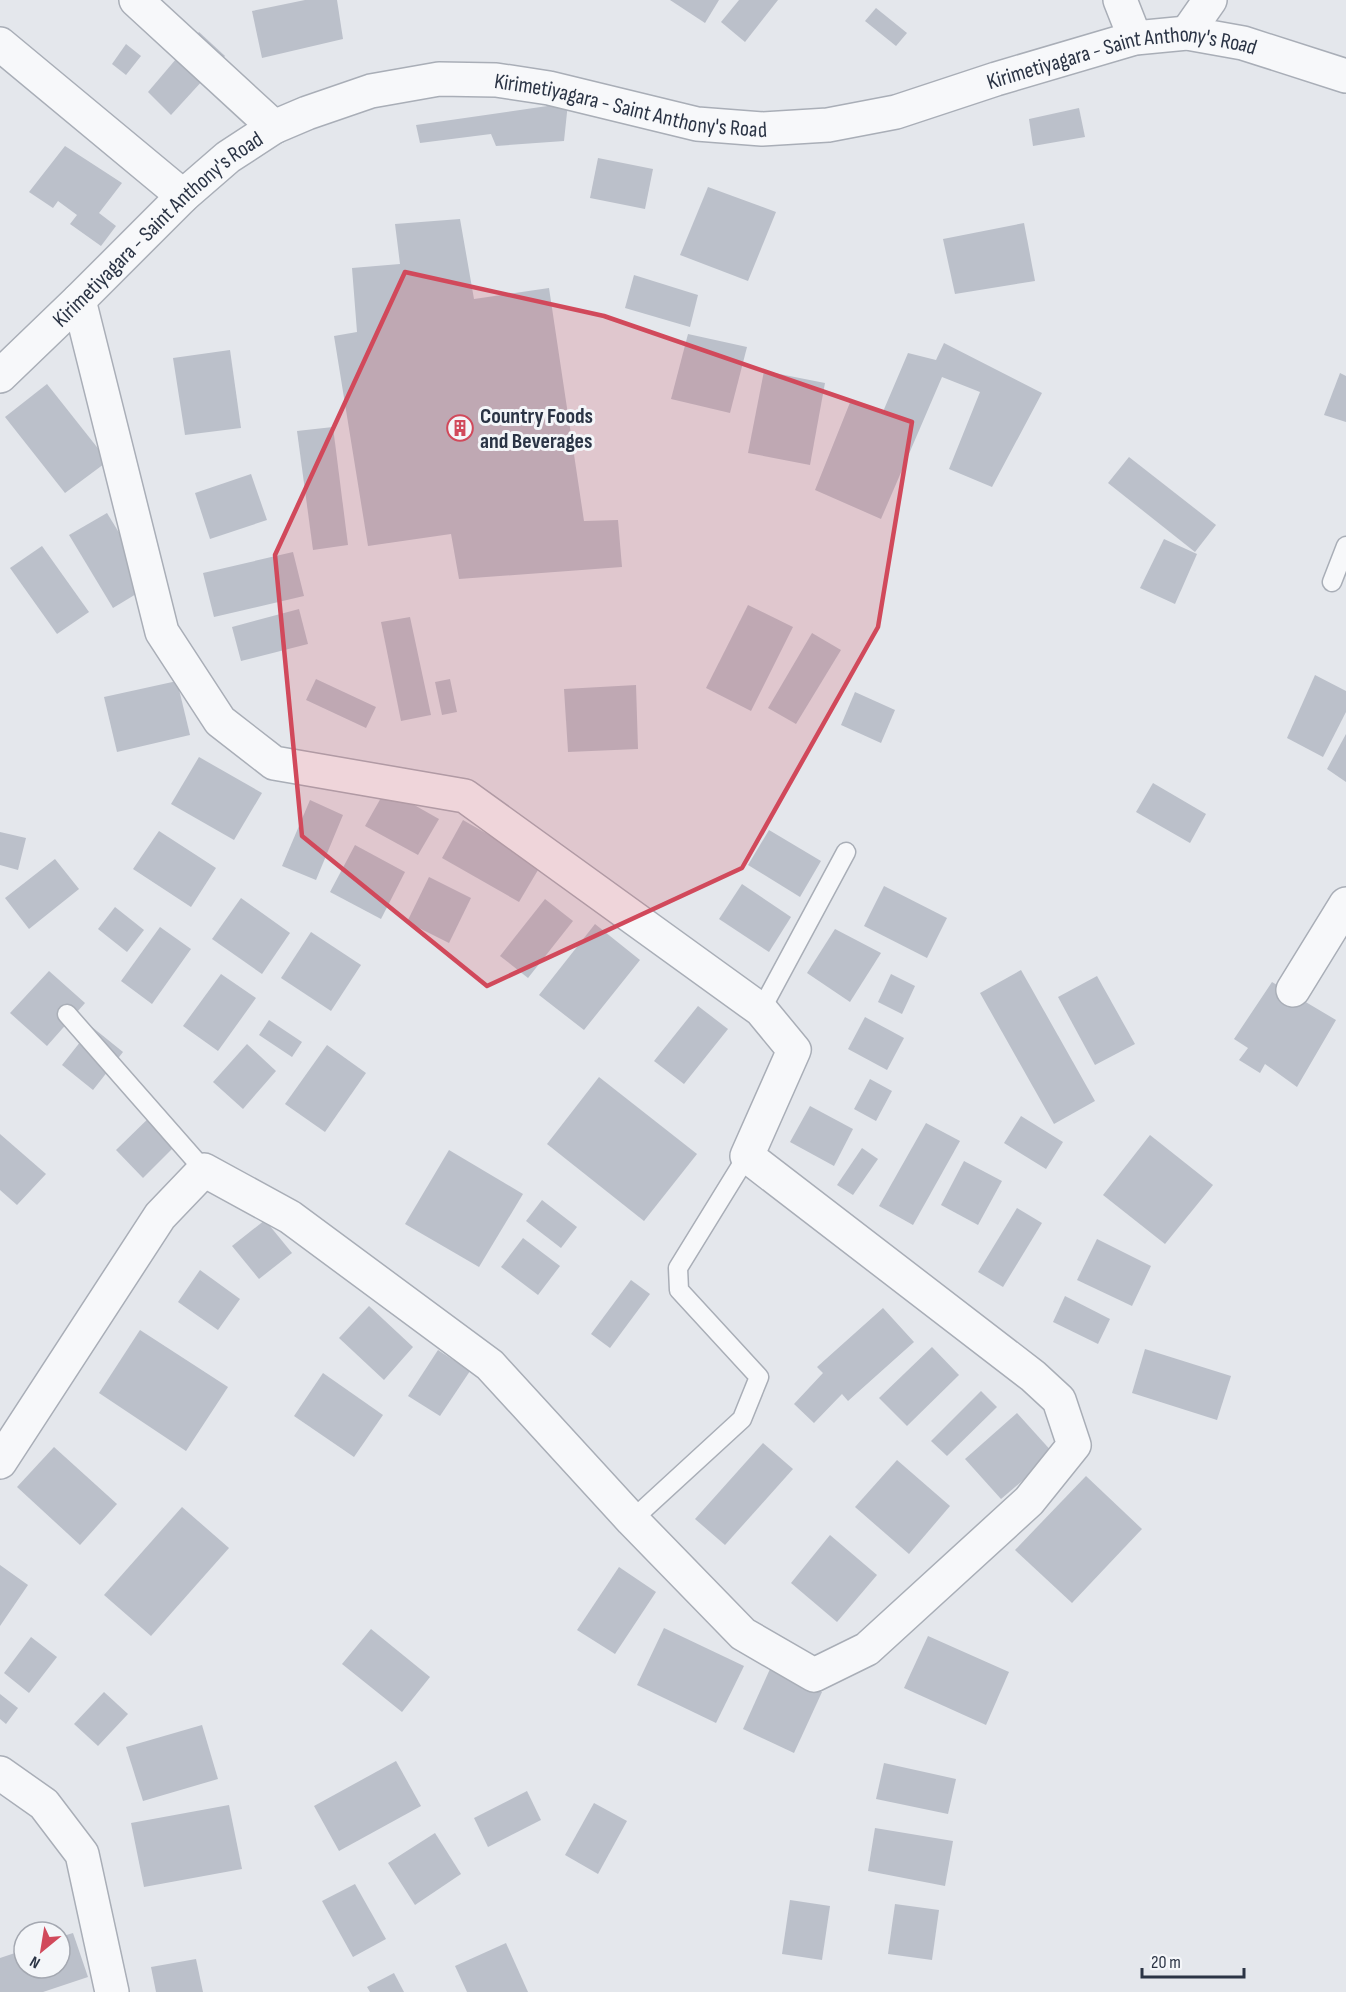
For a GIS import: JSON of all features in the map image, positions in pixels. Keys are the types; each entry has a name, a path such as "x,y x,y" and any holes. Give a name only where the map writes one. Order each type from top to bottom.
{"street":[{"path":"136,0 274,127"},
{"path":"1120,0 1135,38"},
{"path":"1187,33 1210,0"},
{"name":"Kirimetiyagara - Saint Anthony's Road","path":"1,374 183,196 228,157 274,127 371,91 439,79 496,80 549,88 697,124 762,129 828,124 896,112 996,79 1135,38 1187,33 1243,43 1346,76"},
{"path":"0,44 183,196"},
{"path":"0,1462 159,1216 204,1170 290,1217 490,1365 632,1520 742,1634 814,1676 867,1649 1029,1501 1074,1445 1059,1400 1033,1376 747,1156 794,1050 761,1010 465,796 274,763 220,721 162,632 79,300"},
{"path":"1293,990 1346,904"},
{"path":"0,1773 44,1804 82,1854 112,1992"}],"lane":[{"path":"1332,582 1346,546"},
{"path":"761,1010 846,852"},
{"path":"67,1014 204,1170"},
{"path":"632,1520 742,1419 759,1377 679,1290 678,1268 747,1156"}],"highlighted area":[{"path":"405,272 604,316 912,422 878,627 742,868 487,986 302,836 275,555"}],"building":[{"path":"305,0 337,0 343,39 262,58 252,11"},
{"path":"670,0 719,0 705,23"},
{"path":"739,0 778,0 745,42 721,22"},
{"path":"876,8 907,33 896,46 865,21"},
{"path":"199,32 225,56 171,115 148,92"},
{"path":"126,44 141,56 126,75 112,64"},
{"path":"568,103 564,141 496,146 491,134 420,143 416,125"},
{"path":"1079,108 1085,137 1033,146 1029,119"},
{"path":"65,146 122,183 99,213 116,226 101,246 70,224 77,215 58,201 53,208 29,192"},
{"path":"598,158 653,169 645,209 590,198"},
{"path":"708,187 776,212 748,281 680,255"},
{"name":"Country Foods and Beverages","path":"460,219 474,299 549,288 584,521 618,520 622,567 459,579 451,534 368,546 334,336 357,332 352,268 400,264 395,224"},
{"path":"1024,223 1035,281 955,294 943,239"},
{"path":"634,275 698,295 690,327 625,308"},
{"path":"688,334 747,347 730,413 671,399"},
{"path":"944,343 1042,393 992,487 949,469 980,392 942,377 881,519 815,490 851,400 882,414 908,353 936,360"},
{"path":"230,350 241,428 185,435 173,358"},
{"path":"764,371 825,383 810,465 748,453"},
{"path":"1340,373 1346,376 1346,422 1324,415"},
{"path":"47,384 108,461 65,493 5,417"},
{"path":"333,427 348,545 313,550 297,431"},
{"path":"1129,457 1216,525 1195,552 1108,483"},
{"path":"251,474 267,520 210,539 195,493"},
{"path":"107,513 151,585 113,608 69,535"},
{"path":"1164,539 1197,554 1175,604 1140,588"},
{"path":"42,546 89,612 57,634 10,568"},
{"path":"293,552 304,596 214,617 203,573"},
{"path":"748,605 793,627 751,711 706,688"},
{"path":"299,609 308,644 241,661 232,627"},
{"path":"410,617 431,715 401,721 381,622"},
{"path":"812,633 841,650 796,724 768,708"},
{"path":"1315,675 1346,691 1346,712 1323,757 1287,738"},
{"path":"316,679 376,707 366,728 306,700"},
{"path":"450,679 457,712 442,715 435,682"},
{"path":"177,681 190,735 117,752 104,697"},
{"path":"636,685 638,749 568,752 564,689"},
{"path":"855,692 895,710 881,743 841,725"},
{"path":"1346,734 1346,782 1327,769"},
{"path":"199,757 262,793 234,840 171,804"},
{"path":"1153,783 1206,814 1190,843 1136,812"},
{"path":"386,789 439,819 418,855 365,826"},
{"path":"310,800 343,815 316,880 282,866"},
{"path":"463,820 541,865 519,902 442,858"},
{"path":"769,830 821,861 800,897 748,865"},
{"path":"159,831 216,868 191,907 133,869"},
{"path":"0,832 26,838 18,870 0,865"},
{"path":"355,845 405,872 381,919 330,892"},
{"path":"55,859 79,889 29,929 5,898"},
{"path":"429,877 471,898 449,943 407,922"},
{"path":"742,884 791,917 769,952 719,919"},
{"path":"884,886 947,918 927,958 864,926"},
{"path":"241,898 290,933 262,974 212,939"},
{"path":"545,899 573,921 528,978 500,956"},
{"path":"115,907 144,930 127,952 98,929"},
{"path":"595,924 640,960 584,1030 539,995"},
{"path":"160,927 191,949 152,1004 121,981"},
{"path":"835,929 881,953 850,1002 807,973"},
{"path":"311,932 361,965 331,1011 281,978"},
{"path":"1021,970 1095,1101 1054,1124 980,993"},
{"path":"49,971 85,1003 47,1046 10,1013"},
{"path":"221,974 256,998 218,1051 183,1026"},
{"path":"891,974 915,986 902,1014 878,1002"},
{"path":"1097,976 1135,1044 1095,1065 1058,997"},
{"path":"1272,982 1336,1020 1297,1087 1265,1064 1260,1073 1239,1060 1248,1048 1234,1039"},
{"path":"698,1006 728,1029 684,1084 654,1061"},
{"path":"865,1017 904,1038 887,1070 848,1049"},
{"path":"269,1020 302,1042 292,1057 259,1035"},
{"path":"92,1027 123,1052 93,1090 62,1065"},
{"path":"247,1044 276,1071 243,1109 213,1082"},
{"path":"327,1045 366,1073 325,1132 285,1104"},
{"path":"599,1077 697,1154 644,1221 547,1144"},
{"path":"870,1079 892,1091 876,1121 854,1109"},
{"path":"810,1106 853,1129 834,1166 790,1142"},
{"path":"157,1110 184,1137 143,1178 116,1150"},
{"path":"1021,1116 1063,1142 1046,1169 1004,1143"},
{"path":"926,1123 960,1141 913,1225 879,1206"},
{"path":"0,1134 46,1174 17,1205 0,1190"},
{"path":"1150,1135 1213,1185 1165,1244 1103,1195"},
{"path":"862,1148 878,1159 853,1195 837,1185"},
{"path":"449,1150 523,1194 479,1267 405,1224"},
{"path":"964,1161 1002,1181 978,1225 941,1205"},
{"path":"542,1200 577,1227 561,1248 526,1221"},
{"path":"1017,1208 1042,1223 1003,1287 978,1272"},
{"path":"265,1220 292,1253 259,1279 232,1246"},
{"path":"523,1238 560,1266 538,1295 501,1267"},
{"path":"1097,1239 1151,1266 1132,1306 1077,1280"},
{"path":"200,1270 240,1299 218,1330 178,1302"},
{"path":"631,1280 650,1294 610,1348 591,1334"},
{"path":"1065,1296 1110,1319 1098,1344 1053,1322"},
{"path":"369,1306 413,1347 384,1380 339,1338"},
{"path":"883,1308 914,1342 848,1401 842,1394 814,1423 794,1404 823,1373 817,1367"},
{"path":"140,1330 228,1387 186,1451 99,1393"},
{"path":"932,1347 959,1375 907,1426 879,1398"},
{"path":"1145,1349 1231,1376 1217,1420 1132,1393"},
{"path":"438,1350 470,1371 440,1416 408,1396"},
{"path":"323,1373 383,1415 354,1457 294,1416"},
{"path":"981,1391 997,1407 947,1456 931,1441"},
{"path":"1017,1413 1054,1454 1001,1499 965,1459"},
{"path":"763,1443 793,1469 725,1545 695,1519"},
{"path":"54,1447 117,1504 80,1545 17,1487"},
{"path":"897,1460 950,1506 909,1554 855,1507"},
{"path":"1086,1476 1142,1529 1072,1603 1015,1550"},
{"path":"182,1507 229,1548 151,1636 104,1595"},
{"path":"830,1535 877,1575 837,1622 791,1583"},
{"path":"0,1565 28,1585 0,1626"},
{"path":"619,1567 656,1592 615,1654 577,1630"},
{"path":"664,1628 744,1666 716,1723 637,1685"},
{"path":"371,1629 430,1677 402,1712 342,1664"},
{"path":"928,1636 1009,1672 986,1725 904,1688"},
{"path":"31,1637 57,1657 29,1693 4,1673"},
{"path":"770,1669 822,1692 794,1753 743,1729"},
{"path":"104,1692 128,1714 98,1746 74,1724"},
{"path":"0,1694 18,1708 6,1724 0,1719"},
{"path":"202,1725 218,1779 143,1801 126,1747"},
{"path":"396,1761 421,1806 339,1851 314,1806"},
{"path":"884,1763 956,1779 948,1814 876,1799"},
{"path":"527,1791 541,1820 488,1847 474,1818"},
{"path":"594,1803 627,1821 598,1874 565,1855"},
{"path":"229,1805 242,1869 144,1887 131,1823"},
{"path":"875,1828 953,1841 945,1886 868,1871"},
{"path":"435,1833 461,1874 415,1905 388,1863"},
{"path":"355,1884 386,1939 353,1957 322,1901"},
{"path":"790,1900 830,1906 822,1960 782,1954"},
{"path":"895,1904 939,1910 932,1960 888,1954"},
{"path":"72,1933 88,1977 43,1992 0,1992 0,1958 12,1954 12,1980 72,1980"},
{"path":"506,1943 528,1992 467,1992 455,1966"},
{"path":"196,1959 203,1992 156,1992 151,1967"},
{"path":"394,1973 404,1992 370,1992 367,1987"}],"place":[{"name":"Country Foods and Beverages","path":"460,428"}]}
